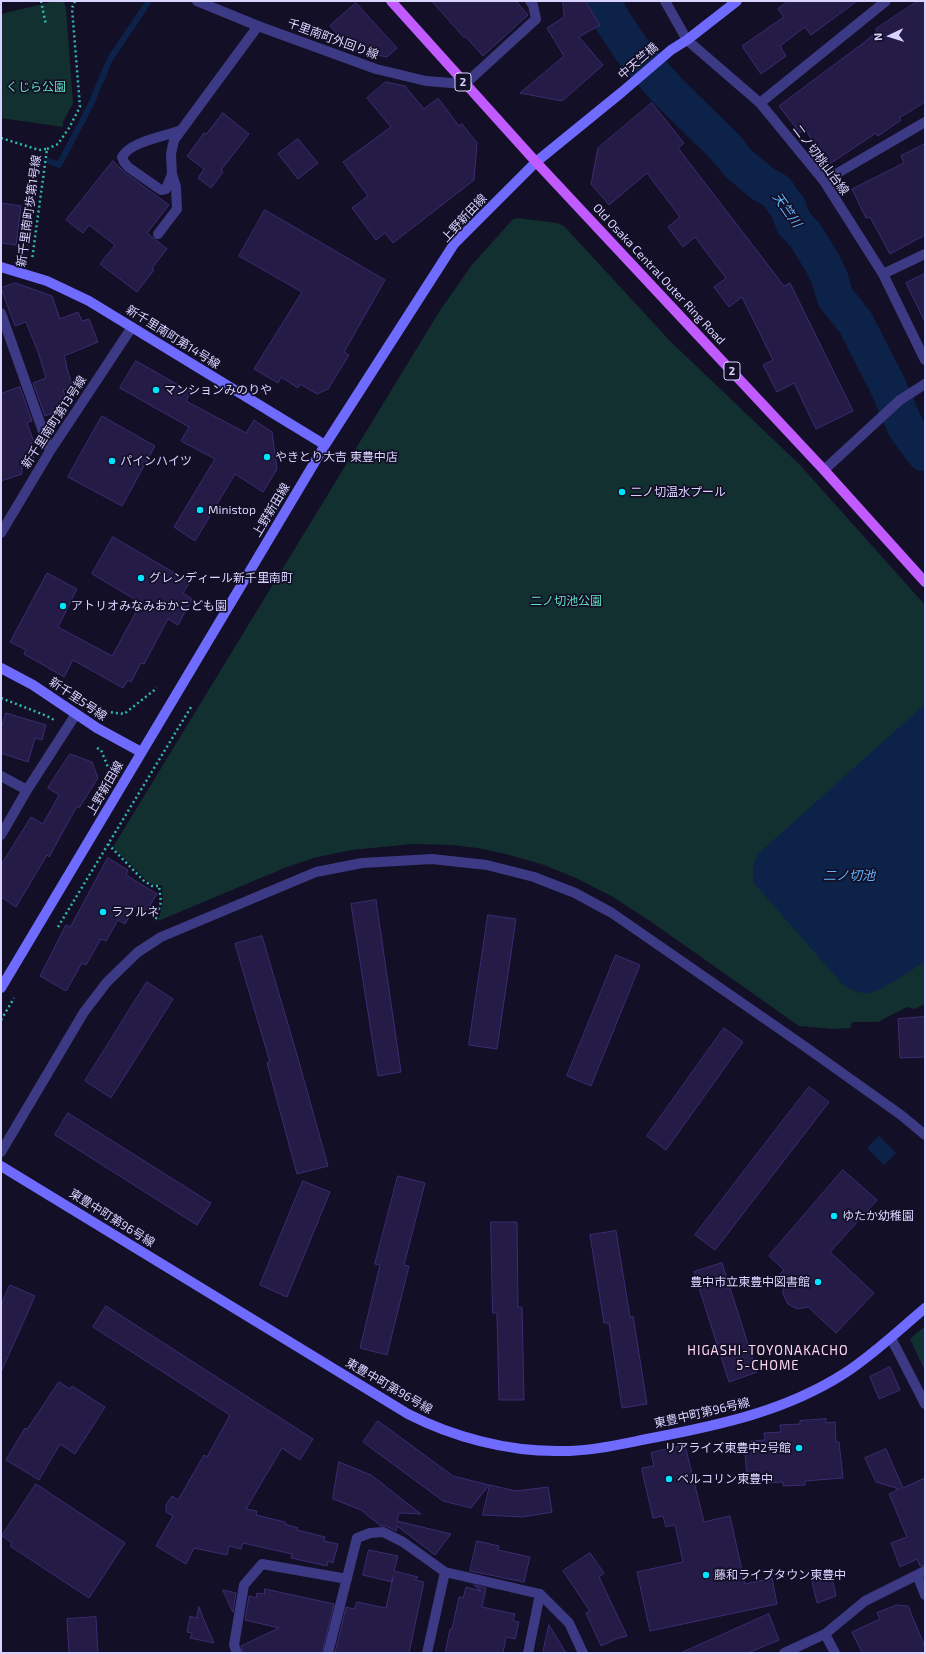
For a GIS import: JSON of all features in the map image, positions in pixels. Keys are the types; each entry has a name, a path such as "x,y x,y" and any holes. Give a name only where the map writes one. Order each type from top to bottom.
{"main road":[{"name":"Old Osaka Central Outer Ring Road","path":"391,1 536,162 824,470 925,582"}],"street":[{"name":"千里南町外回り線","path":"197,1 258,26 376,69 426,81 465,84"},
{"path":"465,84 536,19 534,5 530,1"},
{"name":"二ノ切桃山台線","path":"665,1 687,40 760,103 824,180 883,274 925,360"},
{"path":"687,40 737,1"},
{"path":"760,103 886,1"},
{"path":"158,234 177,209 176,187 172,174 171,147 174,140 258,26"},
{"name":"中天竺橋","path":"622,92 671,50 687,40"},
{"name":"上野新田線","path":"1,988 325,445 454,244 536,162 622,92"},
{"path":"824,180 925,122"},
{"path":"172,174 166,189 161,190 128,167 122,157 124,153 137,145 181,130"},
{"path":"883,274 925,254"},
{"name":"新千里南町第14号線","path":"1,267 30,275 75,294 132,327 325,445"},
{"path":"1,313 50,451"},
{"name":"新千里南町第13号線","path":"1,533 50,451 132,327"},
{"path":"824,470 900,400 925,384"},
{"name":"新千里5号線","path":"1,668 33,684 97,728 141,752"},
{"path":"1,835 27,790 76,714"},
{"path":"1,776 27,790"},
{"path":"1,1152 84,1012 107,982 138,952 161,937 316,872 362,863 432,859 494,866 534,877 575,893 612,914 807,1048 901,1115 925,1135"},
{"name":"東豊中町第96号線","path":"1,1166 399,1409 447,1431 498,1444 549,1451 582,1450 634,1442 736,1420 772,1408 819,1387 845,1373 891,1338 925,1308"},
{"path":"891,1338 925,1404"},
{"path":"328,1653 357,1538 370,1533 383,1532 403,1542 445,1572 540,1594 568,1623 583,1653"},
{"path":"237,1653 234,1645 244,1585 262,1564 347,1579"},
{"path":"428,1653 445,1572"},
{"path":"784,1653 825,1634 865,1601 921,1573 925,1595"},
{"path":"528,1653 540,1594"},
{"path":"825,1634 835,1653"}],"path":[{"path":"41,1 46,24"},
{"path":"47,149 58,144 69,128 80,106 72,8 75,1"},
{"name":"新千里南町歩第1号線","path":"1,138 39,150 47,149 30,275"},
{"path":"95,709 124,714 157,688"},
{"path":"1,698 47,716 66,728"},
{"path":"54,932 191,707"},
{"path":"96,747 102,750 110,772 108,779"},
{"path":"108,844 143,880 152,886 159,886 161,902 155,922 161,937"},
{"path":"1,1020 18,993"}],"green space":[{"name":"くじら公園","path":"55,1 64,2 66,8 73,103 63,122 63,127 1,118 1,14"},
{"name":"二ノ切池公園","path":"517,218 557,223 564,226 670,341 800,465 925,605 925,1004 915,1009 907,1007 878,1022 852,1022 850,1028 833,1029 799,1026 650,921 613,897 576,878 544,865 478,848 451,845 413,844 351,850 314,858 287,867 158,921 163,902 162,885 153,885 113,847 439,312 471,266 513,219"},
{"path":"925,1326 925,1371 910,1339"}],"water":[{"name":"二ノ切池","path":"925,704 925,961 882,988 870,993 859,992 843,985 753,882 753,866 758,854"},
{"path":"879,1136 896,1153 884,1165 867,1148"}],"building":[{"path":"432,1 516,1 528,15 483,56"},
{"path":"563,1 585,1 600,25 579,37 603,65 562,101 520,93 564,56 547,28 564,17"},
{"path":"789,1 857,1 811,35 805,27 780,46 786,56 761,74 742,46 784,17 778,9"},
{"path":"918,1 925,1 925,102 899,118 901,120 878,136 876,133 828,165 805,129 800,133 779,106 866,41 877,31 876,29"},
{"path":"356,3 397,48 387,57 351,50 330,26"},
{"path":"386,82 405,86 424,109 438,98 459,126 462,124 477,143 474,180 393,243 385,233 376,240 352,208 368,196 343,162 391,127 367,98"},
{"path":"652,103 684,143 678,148 784,286 790,283 853,411 816,429 794,383 777,392 763,365 773,360 742,297 729,307 714,287 726,278 695,237 683,247 668,227 680,217 647,173 609,205 591,184 598,148"},
{"path":"223,113 249,134 221,170 223,172 211,188 198,178 204,169 187,156 204,133 206,134"},
{"path":"298,139 318,163 298,179 278,154"},
{"path":"925,144 925,235 890,254 870,217 866,218 852,189 904,163 901,156"},
{"path":"113,161 124,172 169,205 147,233 167,249 152,268 154,270 137,292 100,264 115,245 89,225 83,233 66,220"},
{"path":"1,203 21,206 16,245 1,243"},
{"path":"265,210 385,280 344,352 349,355 328,389 317,394 300,384 298,388 281,377 278,383 254,369 302,292 239,256"},
{"path":"925,274 925,322 906,283"},
{"path":"16,283 52,296 60,319 78,312 82,321 89,319 98,342 64,356 73,387 63,390 67,402 59,405 61,410 45,416 33,383 46,378 38,352 26,322 15,326 1,288"},
{"path":"136,361 191,392 186,401 246,433 254,420 272,432 277,469 263,492 235,474 195,541 174,527 215,459 181,441 189,427 120,388"},
{"path":"20,387 32,421 27,423 34,442 31,443 34,458 22,462 22,474 1,481 1,394"},
{"name":"パインハイツ","path":"102,416 155,446 122,506 68,477"},
{"path":"113,537 190,582 183,593 192,599 178,625 168,619 144,664 141,663 131,682 128,680 123,688 73,660 64,677 24,654 26,650 10,642 47,573 77,589 58,627 112,656 141,603 92,574"},
{"path":"6,713 46,725 42,740 35,738 28,762 1,753 1,729"},
{"path":"70,754 92,762 98,778 79,808 77,806 49,857 47,855 16,907 1,897 1,865 31,817 43,824 59,795 48,788"},
{"path":"108,858 128,870 126,875 157,894 146,912 135,906 125,924 118,920 106,941 101,939 86,965 82,963 66,991 40,976 66,925 70,927"},
{"path":"376,900 401,1072 378,1076 351,904"},
{"path":"488,915 516,919 497,1049 469,1045"},
{"path":"262,936 328,1166 297,1174 267,1063 270,1062 235,944"},
{"path":"616,955 640,965 591,1086 567,1076"},
{"path":"147,982 173,999 111,1098 85,1081"},
{"path":"925,1017 925,1057 900,1058 898,1019"},
{"path":"724,1028 743,1042 666,1150 647,1136"},
{"path":"809,1087 829,1102 715,1250 695,1235"},
{"path":"68,1113 211,1203 197,1225 55,1135"},
{"path":"843,1170 877,1200 830,1252 874,1293 836,1333 808,1307 797,1309 788,1304 783,1294 783,1284 777,1277 784,1270 769,1256"},
{"path":"398,1176 425,1183 404,1265 409,1266 387,1355 360,1348 380,1265 375,1264"},
{"path":"303,1181 330,1192 287,1297 260,1285"},
{"path":"491,1222 517,1222 518,1307 522,1307 524,1400 499,1400 497,1313 493,1313"},
{"path":"616,1231 630,1317 633,1316 647,1404 622,1408 609,1323 604,1323 590,1235"},
{"path":"722,1263 757,1372 729,1382 694,1272"},
{"path":"10,1285 35,1296 1,1372 1,1306"},
{"path":"106,1306 313,1439 300,1460 282,1448 246,1509 257,1511 256,1515 285,1522 285,1524 298,1528 297,1530 325,1537 324,1541 338,1544 333,1563 328,1561 327,1566 291,1558 292,1554 243,1543 241,1549 229,1546 227,1555 194,1548 186,1564 156,1546 173,1516 166,1512 166,1505 172,1496 178,1500 204,1455 207,1457 230,1415 93,1327"},
{"path":"890,1367 900,1390 879,1399 870,1377"},
{"path":"59,1382 70,1389 72,1386 105,1407 75,1454 60,1444 39,1480 6,1460 25,1428 27,1429"},
{"name":"リアライズ東豊中2号館","path":"826,1419 826,1423 835,1422 836,1442 839,1442 843,1478 805,1481 805,1485 783,1486 783,1482 765,1483 765,1476 747,1477 745,1454 752,1453 751,1441 765,1440 764,1433 781,1432 780,1425 800,1424 800,1421"},
{"path":"378,1421 453,1476 489,1485 471,1508 443,1501 363,1442"},
{"path":"685,1445 704,1522 730,1516 745,1584 772,1578 777,1604 650,1631 637,1572 683,1562 675,1525 666,1527 663,1516 653,1518 642,1468 654,1466 651,1453"},
{"path":"886,1449 903,1488 925,1478 925,1565 920,1566 917,1559 900,1567 891,1543 907,1537 889,1494 899,1489 876,1482 865,1458"},
{"path":"339,1462 371,1475 421,1514 399,1513 397,1521 451,1534 435,1555 397,1526 396,1531 386,1526 381,1526 361,1510 333,1499"},
{"path":"36,1484 125,1543 89,1598 10,1546 12,1543 2,1536"},
{"path":"490,1485 516,1491 548,1487 552,1512 523,1517 483,1515"},
{"path":"477,1541 499,1546 498,1550 530,1557 524,1582 470,1571"},
{"path":"369,1550 398,1556 394,1571 418,1577 415,1580 424,1582 409,1653 335,1653 346,1607 354,1609 357,1602 386,1608 392,1582 363,1575"},
{"path":"590,1553 604,1573 599,1577 627,1636 601,1646 586,1613 590,1611 563,1571"},
{"path":"831,1573 836,1596 817,1603 811,1577"},
{"path":"474,1585 486,1588 482,1607 515,1614 513,1621 519,1622 515,1639 506,1637 503,1653 445,1653 459,1597 463,1598 466,1587 481,1591"},
{"path":"265,1589 334,1604 322,1653 243,1653 241,1646 279,1628 245,1620 249,1596 256,1598 257,1593 264,1594"},
{"path":"223,1590 236,1593 233,1612"},
{"path":"897,1605 908,1606 925,1647 925,1653 862,1653 852,1632 880,1619 877,1613"},
{"path":"199,1607 214,1643 190,1638 192,1633 187,1632 190,1616 196,1618"},
{"path":"769,1614 779,1640 748,1653 681,1653"},
{"path":"96,1617 98,1653 69,1653 67,1619"},
{"path":"549,1625 566,1653 543,1653"}],"waterway":[{"path":"49,161 59,165 90,106 110,59 149,1"},
{"name":"天竺川","path":"602,1 612,20 632,50 667,90 725,147 739,164 763,184 776,191 788,208 794,223 806,236 823,264 830,279 835,297 855,322 887,384 906,428 925,453"}],"place":[{"name":"マンションみのりや","path":"156,390"},
{"name":"やきとり大吉 東豊中店","path":"267,457"},
{"name":"パインハイツ","path":"112,461"},
{"name":"二ノ切温水プール","path":"622,492"},
{"name":"Ministop","path":"200,510"},
{"name":"グレンディール新千里南町","path":"141,578"},
{"name":"アトリオみなみおかこども園","path":"63,606"},
{"name":"ラフルネ","path":"103,912"},
{"name":"ゆたか幼稚園","path":"834,1216"},
{"name":"豊中市立東豊中図書館","path":"818,1282"},
{"name":"リアライズ東豊中2号館","path":"799,1448"},
{"name":"ベルコリン東豊中","path":"669,1479"},
{"name":"藤和ライブタウン東豊中","path":"706,1575"}],"district":[{"name":"HIGASHI-TOYONAKACHO 5-CHOME","path":"768,1358"}]}
